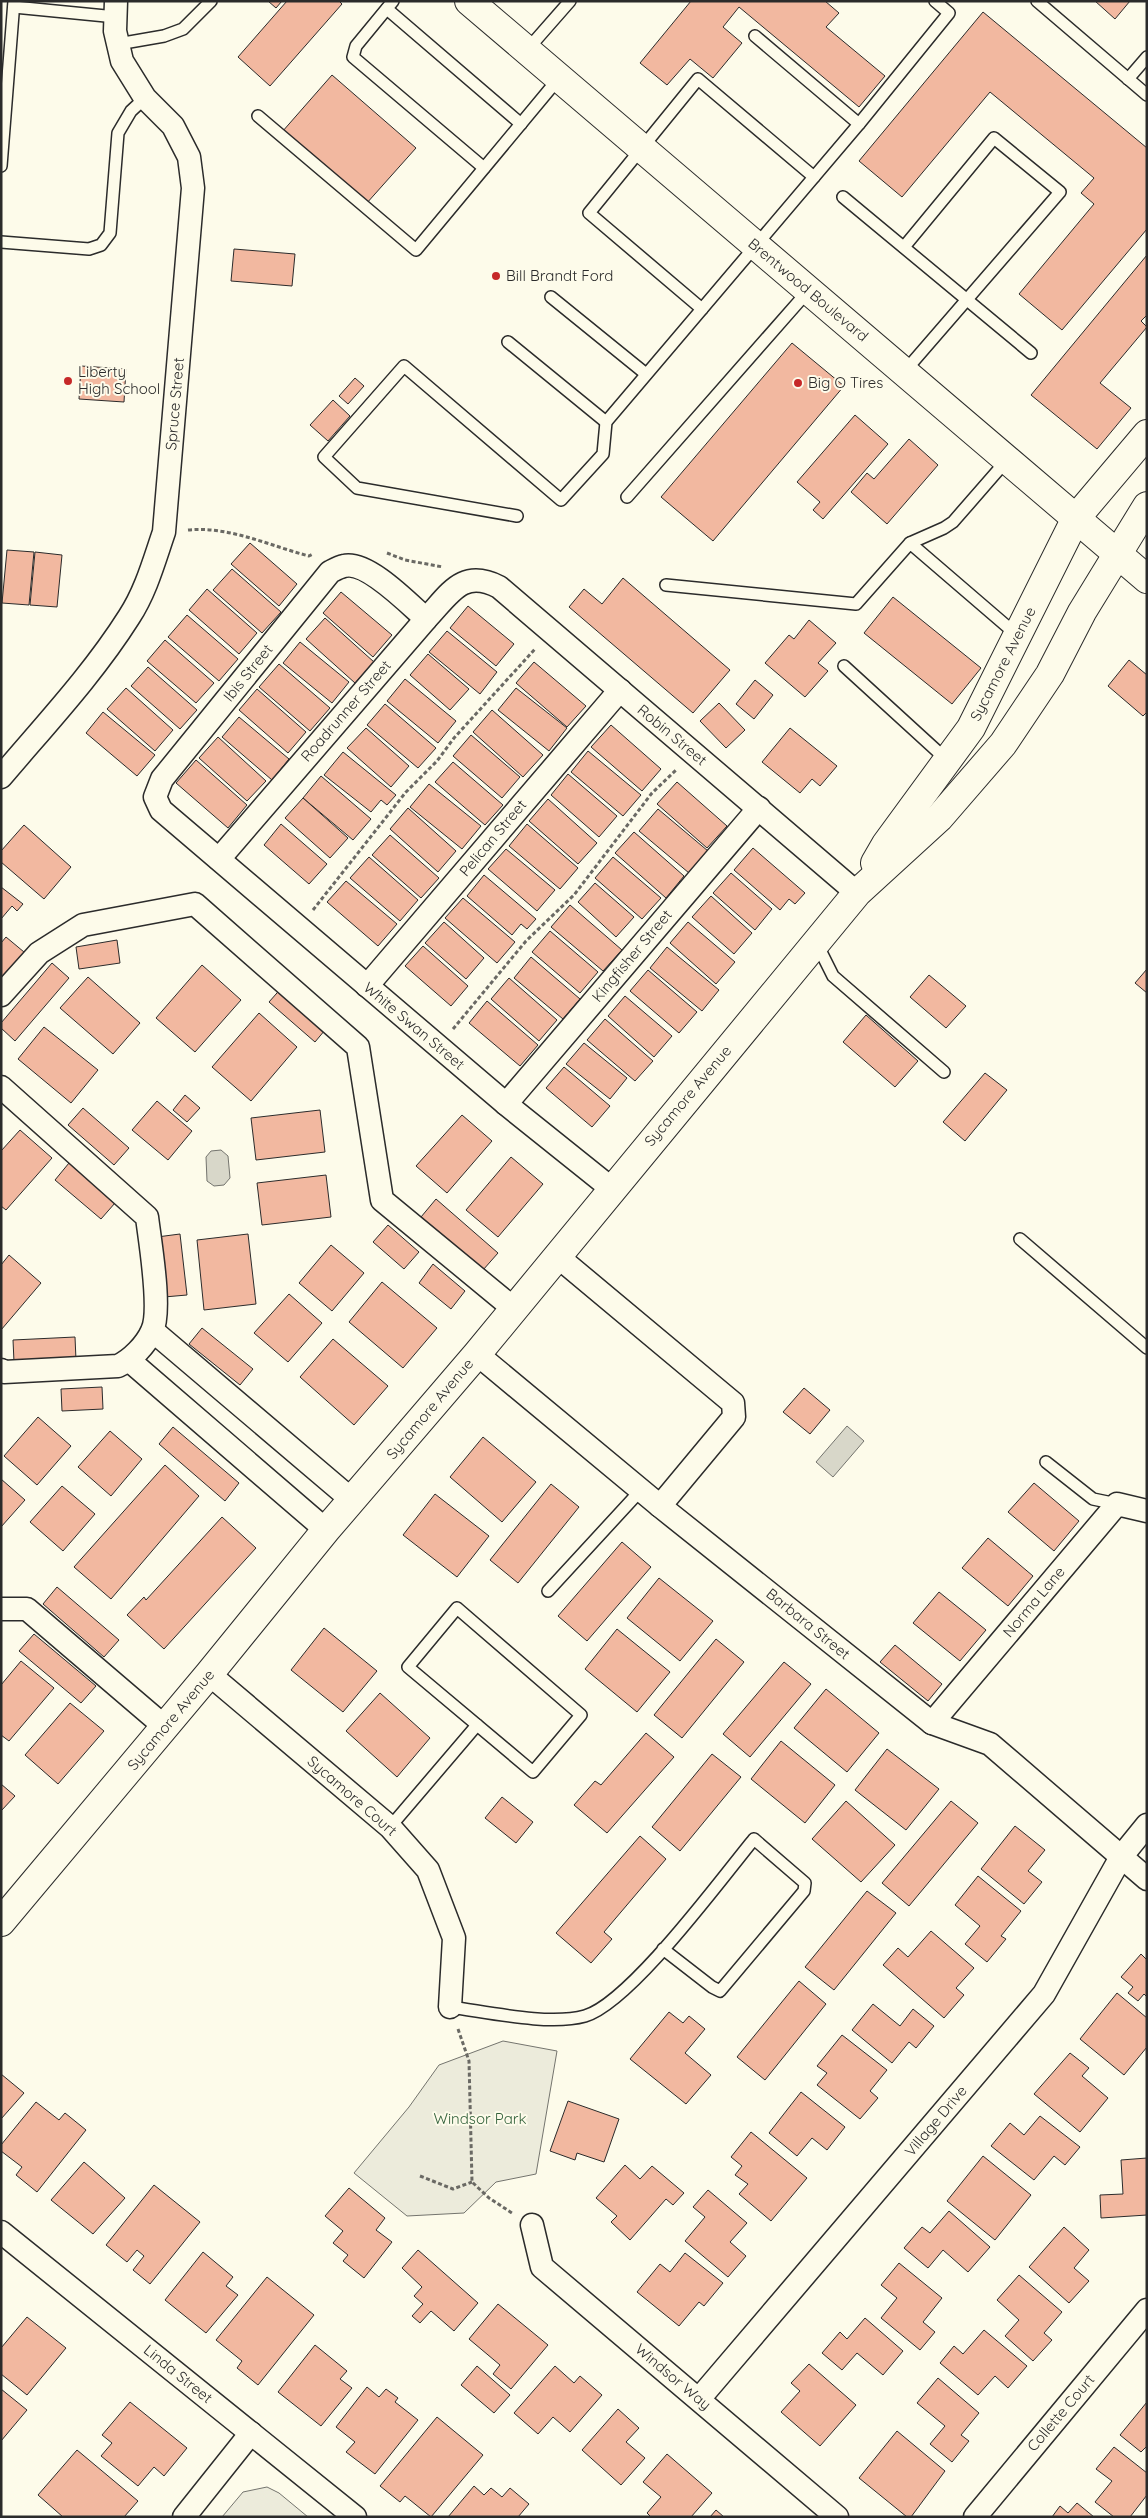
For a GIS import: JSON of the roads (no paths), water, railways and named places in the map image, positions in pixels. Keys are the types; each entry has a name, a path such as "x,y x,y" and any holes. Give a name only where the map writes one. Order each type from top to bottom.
{"street":[{"name":"Brentwood Boulevard","path":"469,1 1147,579"},
{"name":"Spruce Street","path":"1,777 102,656 130,616 146,585 164,532 193,188 189,157 173,126 144,98 122,61 115,31 116,9"},
{"name":"Sycamore Avenue","path":"857,893 886,844 971,728 1076,518 1147,434"},
{"name":"Sycamore Avenue","path":"5,1910 165,1728 326,1530 477,1354 857,893 939,818 1003,744 1050,674 1082,612 1147,506"},
{"name":"Ibis Street","path":"219,859 161,810 155,796 162,779 330,572 345,565 357,566 379,579 426,619"},
{"name":"Roadrunner Street","path":"219,859 426,619 460,584 474,579 485,580"},
{"name":"Robin Street","path":"485,580 499,587 857,893"},
{"name":"Pelican Street","path":"367,986 620,690"},
{"name":"Kingfisher Street","path":"506,1104 759,808"},
{"name":"White Swan Street","path":"219,859 506,1104 612,1189"},
{"path":"1,995 38,953 83,925 195,904 358,1047 382,1200 513,1308"},
{"path":"1,1087 147,1217 156,1298 153,1331 130,1361 118,1366 4,1372 1,1370"},
{"path":"558,1256 732,1403 734,1417 660,1506"},
{"path":"153,1331 352,1500"},
{"name":"Barbara Street","path":"477,1354 660,1506 932,1723 990,1744 1147,1878"},
{"path":"130,1361 326,1530"},
{"path":"1117,1504 1147,1510"},
{"name":"Norma Lane","path":"932,1723 1117,1504"},
{"path":"1,1609 27,1609 165,1728"},
{"name":"Sycamore Court","path":"209,1674 390,1827 428,1870 454,1938 450,2007"},
{"name":"Village Drive","path":"699,2399 1044,1994 1121,1857 1147,1824"},
{"name":"Windsor Way","path":"532,2225 542,2267 836,2517"},
{"name":"Linda Street","path":"5,2242 251,2433 355,2517"},
{"name":"Collette Court","path":"975,2517 1147,2310"},
{"path":"184,2517 251,2433"}],"lane":[{"path":"118,44 164,36 183,29 210,1"},
{"path":"527,50 570,1"},
{"path":"517,516 357,488 324,457 404,366 561,500 603,454 606,422 859,124 949,13 935,1"},
{"path":"1037,1 1147,95"},
{"path":"1,166 14,4 116,9"},
{"path":"484,168 353,57 356,46 390,5 521,124"},
{"path":"755,36 859,124"},
{"path":"1128,79 1147,57"},
{"path":"258,116 416,250 559,78"},
{"path":"702,308 589,214 698,79 814,177"},
{"path":"1,242 89,249 101,245 110,233 118,133 131,111 144,98"},
{"path":"904,247 994,138 1060,192 904,371"},
{"path":"843,196 1031,353"},
{"path":"627,497 809,290"},
{"path":"551,297 646,374"},
{"path":"508,342 606,422"},
{"path":"666,585 856,604 910,543 953,522 1007,460"},
{"path":"910,543 1018,636"},
{"path":"844,666 948,760"},
{"path":"816,942 832,976 944,1072"},
{"path":"1020,1239 1147,1348"},
{"path":"1046,1462 1093,1499 1117,1504"},
{"path":"548,1591 641,1490"},
{"path":"457,1608 581,1715 532,1772 477,1725 408,1667 457,1608"},
{"path":"390,1827 477,1725"},
{"path":"450,2007 556,2020 585,2016 602,2009 648,1966 754,1839 805,1883 804,1891 720,1991 712,1988 663,1949"}],"place":[{"name":"Bill Brandt Ford","path":"496,276"},
{"name":"Liberty High School","path":"68,381"},
{"name":"Big O Tires","path":"798,383"}],"park label":[{"name":"Windsor Park","path":"480,2119"}]}
